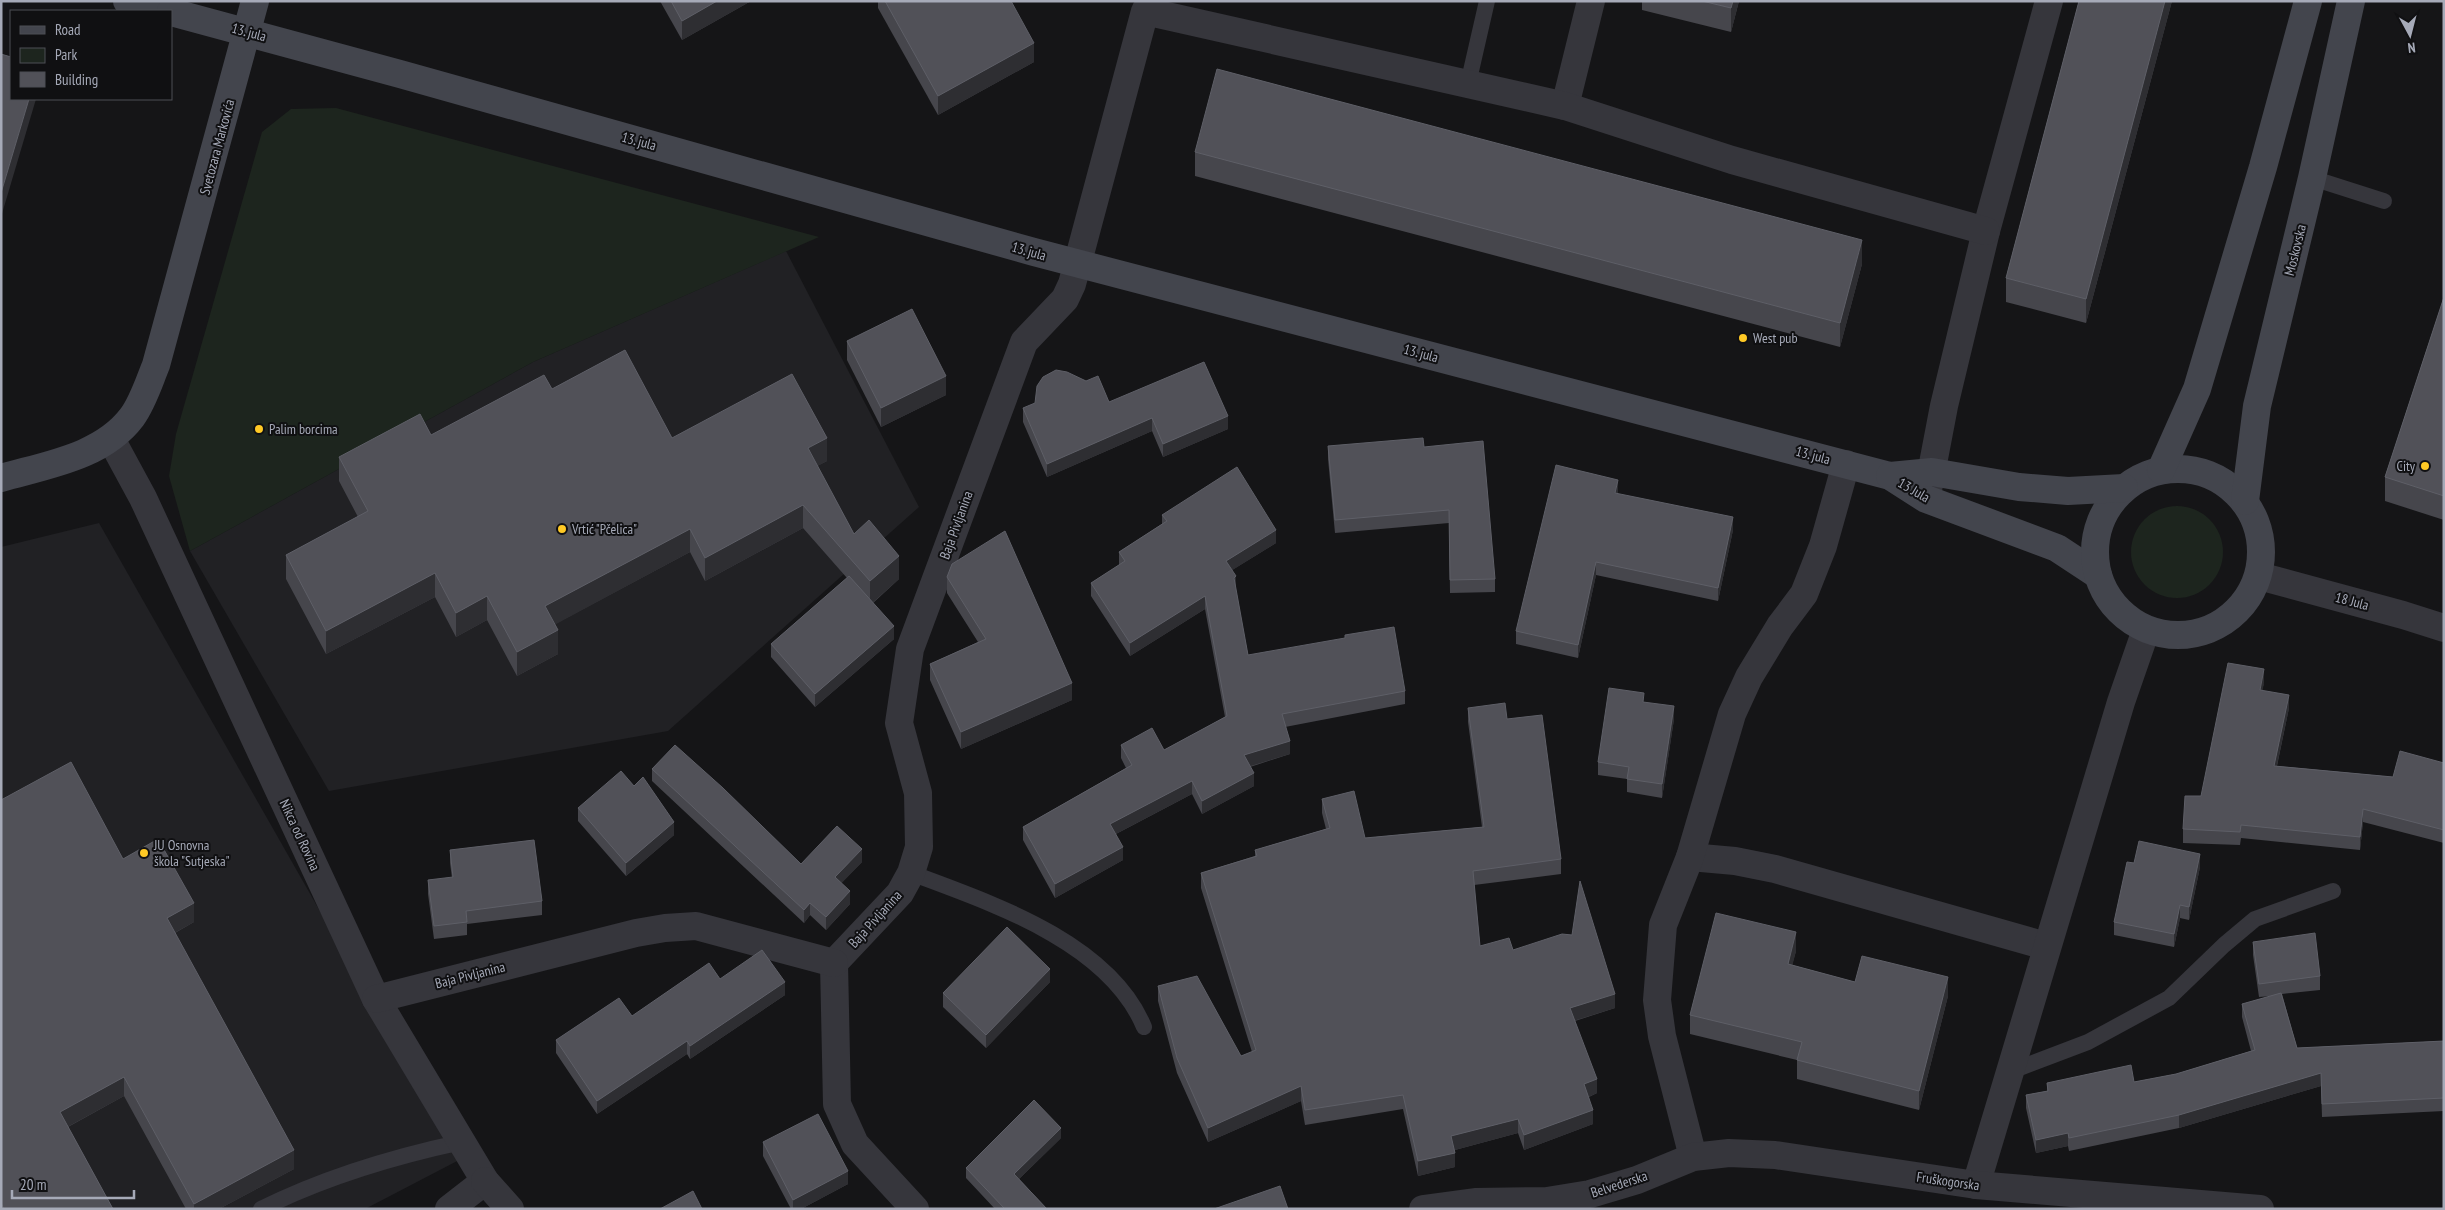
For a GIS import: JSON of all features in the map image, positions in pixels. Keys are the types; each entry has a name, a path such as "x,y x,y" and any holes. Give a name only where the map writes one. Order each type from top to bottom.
{"main road":[{"path":"127,1 163,10"},
{"name":"Svetozara Markovića","path":"1,478 56,463 99,447 111,439 134,416 156,365 255,1"},
{"path":"2161,470 2197,389 2263,167 2308,1"},
{"name":"Moskovska","path":"2245,500 2257,406 2312,178 2351,1"},
{"name":"13. jula","path":"172,12 1078,264 1890,476"},
{"path":"2184,468 2207,474 2228,484 2245,500 2258,524 2262,549 2259,576 2250,597 2234,615 2215,628 2192,635 2168,635 2146,630 2124,617 2108,598 2098,575 2094,551 2098,528 2108,506 2124,488 2141,477 2161,470 2184,468"},
{"name":"13 Jula","path":"1890,476 1932,472 2019,487 2068,491 2124,488"},
{"name":"13 Jula","path":"1890,476 1926,499 2057,548 2098,575"}],"street":[{"path":"1565,106 1591,1"},
{"path":"1926,499 1944,406 1986,231 2049,1"},
{"name":"Baja Pivljanina","path":"376,999 636,932 665,928 696,926 834,963 900,893 911,873 919,847 918,793 899,723 910,649 1024,342 1065,298 1078,264 1145,11 1468,84"},
{"path":"1468,84 1565,106 1732,160 1986,231"},
{"name":"Nikca od Rovina","path":"111,439 143,498 376,999 485,1181 510,1209"},
{"path":"1693,1157 1662,1036 1657,1000 1663,925 1690,857 1732,714 1749,677 1780,626 1804,594 1823,546 1846,464"},
{"name":"18 Jula","path":"2259,576 2444,628"},
{"path":"1976,1186 2046,946 2121,702 2146,630"},
{"path":"1690,857 1735,861 1775,869 2046,946"},
{"path":"834,963 837,1104 854,1144 915,1209"},
{"name":"Fruškogorska","path":"1693,1157 1730,1153 1775,1154 1976,1186 2206,1207 2260,1209"},
{"name":"Belvederska","path":"1423,1209 1475,1202 1547,1201 1590,1194 1637,1180 1693,1157"},
{"path":"449,1209 485,1181"}],"lane":[{"path":"1468,84 1487,1"},
{"path":"2312,178 2384,201"},
{"path":"911,873 977,898 1043,928 1091,959 1136,1008 1144,1027"},
{"path":"2009,1072 2088,1042 2169,998 2224,945 2255,920 2333,891"},
{"path":"261,1209 354,1169 410,1153 462,1142"}],"shaded area":[{"name":"Vrtić \"Pčelica\"","path":"786,251 919,507 668,731 329,791 190,551 533,362"},
{"name":"JU Osnovna škola \"Sutjeska\"","path":"99,523 461,1159 365,1209 1,1209 1,547"}],"green space":[{"path":"336,108 819,237 533,362 190,551 169,476 176,434 262,132 291,109"},
{"path":"2177,506 2195,509 2210,519 2220,534 2223,552 2220,570 2210,585 2195,595 2177,598 2159,595 2144,585 2134,570 2131,552 2134,534 2144,519 2159,509"}],"building":[{"path":"671,1 717,1 682,21"},
{"path":"885,1 1011,1 1034,43 938,96"},
{"path":"1702,1 1733,1 1731,8"},
{"path":"2079,1 2165,1 2086,299 2006,278"},
{"path":"1,54 10,57 10,100 29,100 1,193"},
{"path":"1217,69 1862,240 1840,323 1195,152"},
{"path":"2444,297 2444,496 2385,477"},
{"path":"912,309 946,376 881,408 847,341"},
{"path":"625,350 672,438 792,374 827,438 808,448 854,534 869,520 899,556 870,581 803,505 705,558 690,529 545,606 558,630 517,652 487,596 456,613 435,573 326,631 286,555 368,511 339,457 420,414 431,435 544,375 552,389"},
{"path":"1204,362 1228,416 1163,444 1152,418 1047,464 1023,408 1035,403 1037,386 1043,377 1056,370 1067,372 1086,381 1098,376 1109,402"},
{"path":"1423,438 1424,447 1483,441 1495,579 1450,580 1449,510 1335,520 1328,446"},
{"path":"1556,465 1618,480 1615,493 1733,517 1718,588 1596,562 1578,645 1516,631"},
{"path":"1237,467 1276,530 1226,561 1236,576 1234,578 1248,655 1345,638 1345,635 1394,627 1405,691 1282,714 1290,741 1244,755 1254,773 1202,801 1192,781 1110,824 1123,847 1055,884 1023,827 1132,765 1121,745 1152,728 1164,750 1227,716 1205,596 1130,643 1091,583 1125,561 1119,552 1167,521 1162,515"},
{"path":"1005,531 1072,683 961,732 930,664 986,639 947,577 952,564"},
{"path":"849,576 894,626 815,694 771,644"},
{"path":"2228,663 2264,669 2260,690 2289,695 2274,766 2393,777 2400,751 2444,763 2444,830 2363,809 2360,837 2241,825 2240,832 2183,829 2185,796 2201,796"},
{"path":"1609,688 1644,693 1643,702 1674,706 1662,784 1627,779 1629,767 1598,762"},
{"path":"1505,703 1507,719 1542,715 1561,859 1473,871 1480,946 1509,938 1513,950 1562,934 1572,935 1580,881 1615,994 1570,1008 1597,1079 1584,1084 1593,1110 1524,1135 1518,1119 1451,1136 1455,1153 1418,1161 1403,1095 1305,1110 1301,1086 1208,1128 1177,1058 1158,986 1197,976 1241,1056 1256,1050 1201,873 1257,856 1255,850 1330,828 1322,799 1354,791 1365,838 1484,827 1468,708"},
{"path":"675,745 723,788 801,864 837,826 862,849 835,877 850,891 826,917 810,903 804,910 652,769"},
{"path":"71,762 123,859 158,839 194,903 167,918 294,1150 194,1204 124,1077 60,1112 113,1209 4,1209 1,1203 1,800"},
{"path":"621,771 634,786 643,777 674,822 626,863 578,808"},
{"path":"534,840 542,901 466,911 467,922 434,926 428,880 453,877 450,850"},
{"path":"2139,841 2200,854 2189,907 2180,905 2174,934 2114,922 2127,862 2134,863"},
{"path":"1716,913 1796,932 1788,964 1855,982 1862,956 1948,977 1919,1091 1797,1060 1802,1042 1690,1015"},
{"path":"1007,927 1050,969 986,1035 943,993"},
{"path":"2315,933 2320,976 2259,984 2253,942"},
{"path":"762,950 785,982 690,1046 687,1041 597,1101 556,1040 619,998 632,1016 709,963 720,979"},
{"path":"2281,993 2297,1048 2444,1041 2444,1098 2322,1104 2321,1073 2179,1115 2069,1138 2068,1133 2036,1140 2026,1095 2048,1091 2047,1083 2131,1065 2134,1082 2176,1074 2255,1050 2242,1004"},
{"path":"1034,1100 1061,1128 1014,1174 1047,1209 1005,1209 966,1168"},
{"path":"818,1114 848,1171 793,1200 763,1142"},
{"path":"1280,1186 1288,1209 1214,1209"},
{"path":"693,1191 702,1209 660,1209"}],"place":[{"name":"West pub","path":"1743,338"},
{"name":"Palim borcima","path":"259,429"},
{"name":"City","path":"2425,466"},
{"name":"Vrtić \"Pčelica\"","path":"562,529"},
{"name":"JU Osnovna škola \"Sutjeska\"","path":"144,853"}]}
